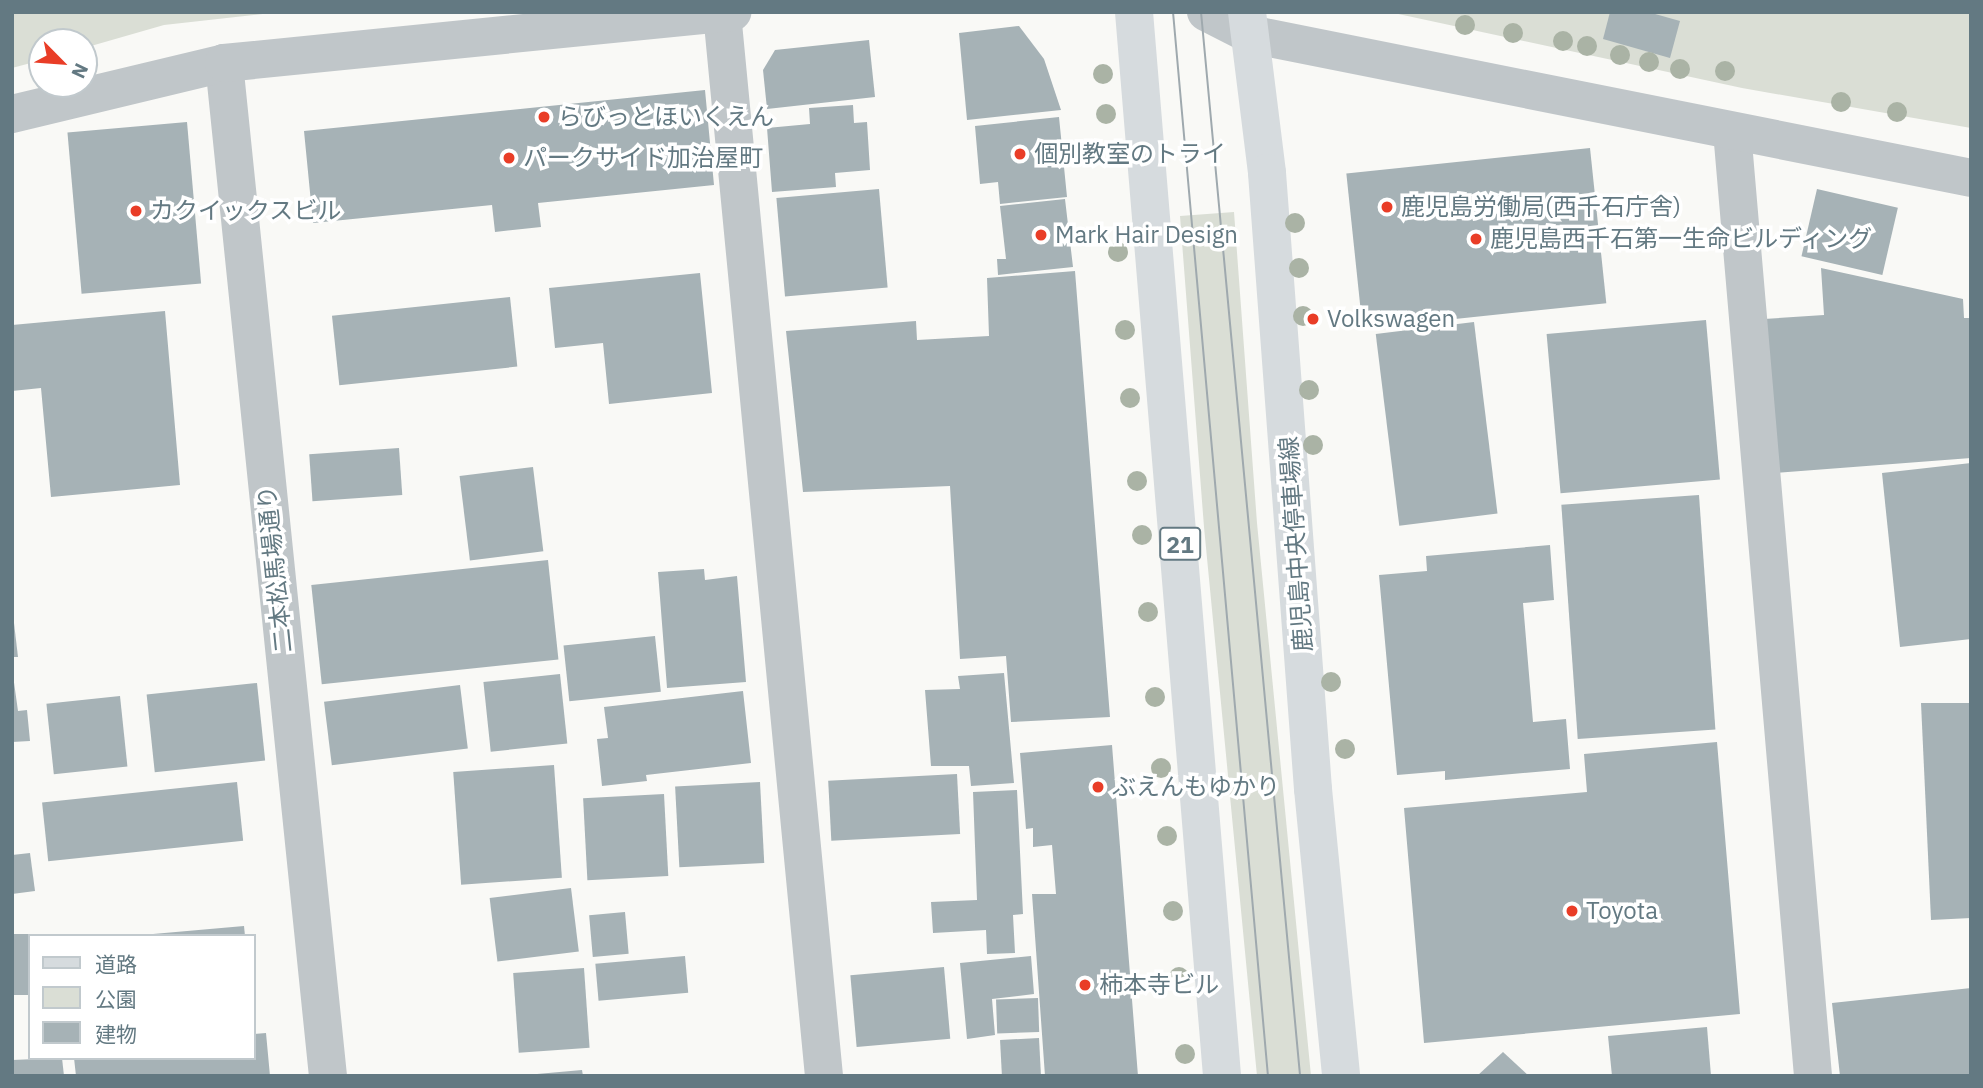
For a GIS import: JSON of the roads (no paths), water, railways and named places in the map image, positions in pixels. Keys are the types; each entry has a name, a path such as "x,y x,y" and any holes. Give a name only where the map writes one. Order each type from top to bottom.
{"main road":[{"name":"21","path":"1134,12 1223,1076"},
{"name":"鹿児島中央停車場線","path":"1248,23 1267,173 1313,789 1341,1076"}],"street":[{"path":"1206,12 1732,131 1971,178"},
{"path":"12,114 224,63 727,13 824,1076"},
{"name":"二本松馬場通り","path":"224,63 328,1076"},
{"path":"1732,131 1813,1076"}],"tram line":[{"path":"1173,12 1268,1076"},
{"path":"1201,12 1300,1076"}],"place":[{"name":"らびっとほいくえん","path":"544,117"},
{"name":"個別教室のトライ","path":"1020,154"},
{"name":"パークサイド加治屋町","path":"509,158"},
{"name":"鹿児島労働局(西千石庁舎)","path":"1387,207"},
{"name":"カクイックスビル","path":"136,211"},
{"name":"Mark Hair Design","path":"1041,235"},
{"name":"鹿児島西千石第一生命ビルディング","path":"1476,239"},
{"name":"Volkswagen","path":"1313,319"},
{"name":"ぶえんもゆかり","path":"1098,787"},
{"name":"Toyota","path":"1572,911"},
{"name":"柿本寺ビル","path":"1085,985"}]}
